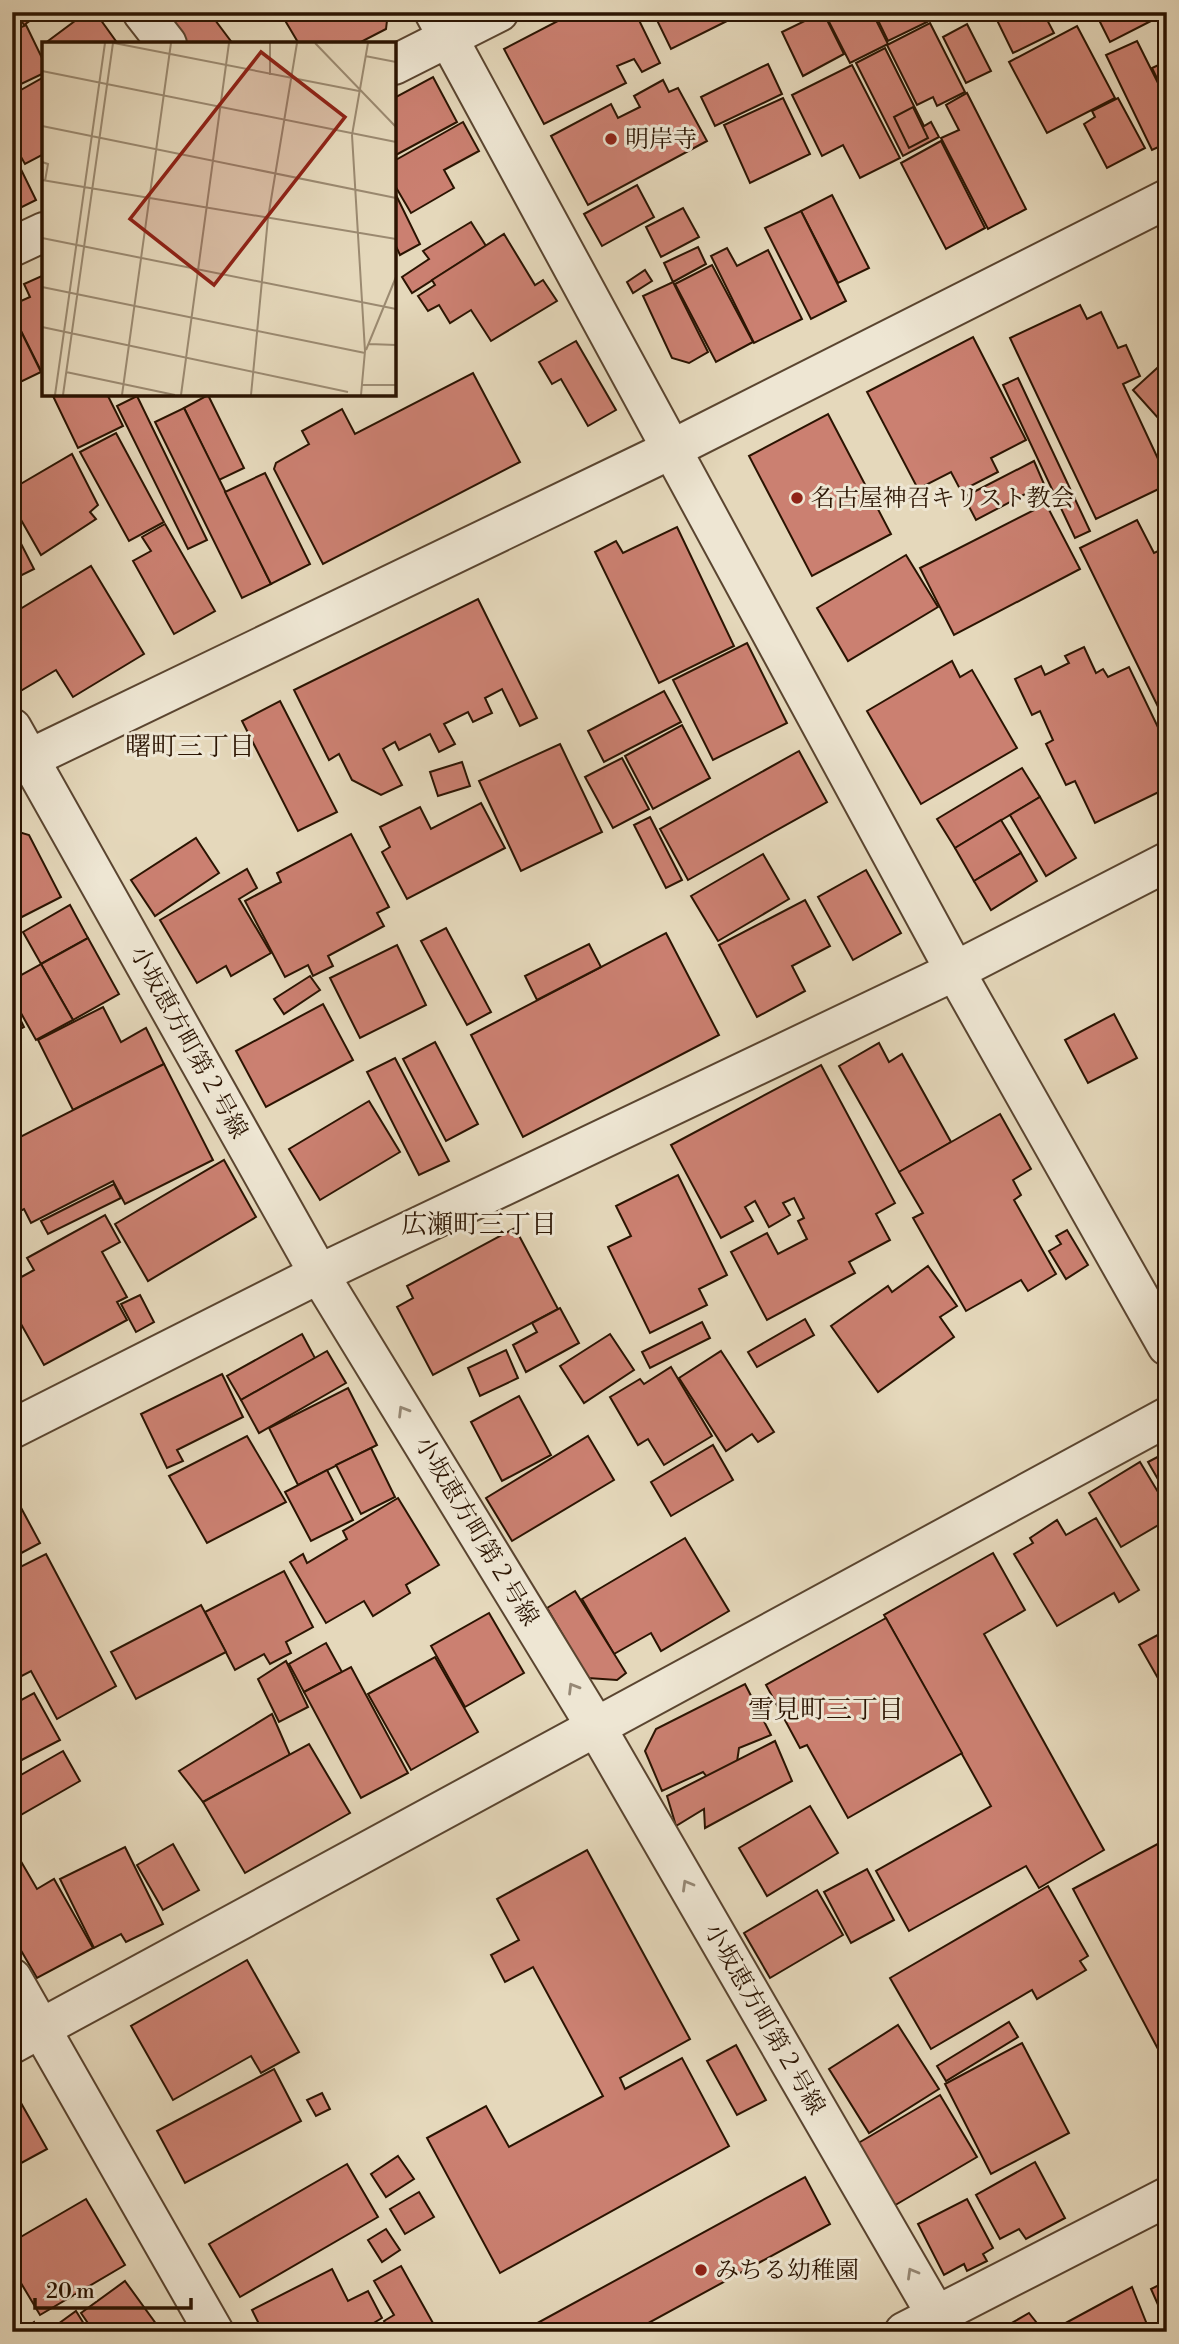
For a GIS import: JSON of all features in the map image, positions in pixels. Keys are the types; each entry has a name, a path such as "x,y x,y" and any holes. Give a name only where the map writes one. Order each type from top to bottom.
{"street":[{"path":"142,12 165,42"},
{"path":"396,63 441,25 499,12"},
{"path":"441,25 955,971 1167,1346"},
{"path":"18,751 670,450 1167,199"},
{"path":"12,247 42,233"},
{"name":"小坂恵方町第２号線","path":"18,751 319,1274 596,1727 929,2326"},
{"path":"12,1429 319,1274 955,971 1167,862"},
{"path":"27,2036 1167,1417"},
{"path":"12,1978 27,2036 214,2332"},
{"path":"929,2326 1167,2197"}],"building":[{"path":"16,12 42,12 24,25"},
{"path":"87,12 95,12 117,42 47,42"},
{"path":"185,12 209,12 232,42 176,42 164,26"},
{"path":"280,12 388,12 386,29 361,42 298,42"},
{"path":"575,12 635,12 660,63 642,72 634,59 617,66 626,83 544,124 504,49"},
{"path":"653,12 727,12 731,19 671,49"},
{"path":"823,12 844,54 803,76 782,32"},
{"path":"824,12 872,12 888,44 850,63"},
{"path":"874,12 922,12 927,22 888,41"},
{"path":"993,12 1043,12 1054,33 1013,53"},
{"path":"1095,12 1149,12 1153,20 1110,42"},
{"path":"930,23 965,92 937,106 933,97 917,105 887,45"},
{"path":"967,24 991,71 966,83 943,37"},
{"path":"26,25 42,58 42,74 17,86 12,76 12,31"},
{"path":"1077,26 1115,98 1047,133 1009,62"},
{"path":"1137,41 1167,101 1167,143 1152,150 1106,55"},
{"path":"885,48 924,126 931,122 939,137 903,156 856,63"},
{"path":"1167,61 1167,99 1152,68"},
{"path":"768,64 782,94 715,126 701,97"},
{"path":"852,65 900,158 860,178 843,145 822,156 792,95"},
{"path":"433,77 457,122 396,155 396,97"},
{"path":"42,78 42,155 25,164 12,141 12,95"},
{"path":"663,80 669,92 678,88 707,141 588,205 551,136 611,104 618,118 640,107 634,96"},
{"path":"967,93 1026,209 988,229 941,138 959,130 946,105"},
{"path":"783,98 810,154 750,183 724,125"},
{"path":"1118,98 1145,148 1107,168 1084,124 1095,117 1092,111"},
{"path":"913,107 928,138 909,148 894,117"},
{"path":"463,122 479,151 444,170 454,188 411,213 396,187 396,160"},
{"path":"941,141 985,228 946,249 901,163"},
{"path":"12,151 36,200 12,212"},
{"path":"637,185 654,217 602,246 584,214"},
{"path":"396,195 420,244 400,255 396,246"},
{"path":"832,195 869,268 838,283 801,211"},
{"path":"683,208 699,237 661,257 646,227"},
{"path":"801,211 846,301 811,319 765,228"},
{"path":"471,222 486,246 412,293 402,277 429,259 423,251"},
{"path":"504,234 535,285 543,280 557,301 491,341 471,310 450,323 439,305 428,311 418,296 435,285 432,280"},
{"path":"698,247 706,264 673,282 664,263"},
{"path":"727,248 737,266 768,250 802,319 754,343 711,256"},
{"path":"712,265 753,342 716,362 675,284"},
{"path":"645,270 652,281 633,293 627,282"},
{"path":"42,276 42,373 12,313 12,305 30,297 24,284"},
{"path":"673,282 708,352 689,363 672,358 643,296"},
{"path":"1080,305 1087,319 1101,312 1118,348 1126,345 1140,376 1123,384 1167,478 1167,485 1096,519 1010,338"},
{"path":"12,313 41,372 12,386"},
{"path":"973,337 1026,440 991,458 998,472 961,491 951,472 918,489 867,392"},
{"path":"576,341 616,410 588,426 561,379 552,384 539,362"},
{"path":"1167,359 1167,428 1133,390"},
{"path":"473,373 520,462 323,564 274,469 276,463 309,444 302,431 342,409 355,434"},
{"path":"1018,378 1090,531 1075,538 1003,385"},
{"path":"53,396 108,396 123,426 78,448"},
{"path":"137,396 207,540 188,549 117,406"},
{"path":"208,396 244,468 219,480 184,408"},
{"path":"184,408 271,584 242,598 155,422"},
{"path":"828,414 891,534 812,576 749,456"},
{"path":"116,433 164,522 129,541 80,452"},
{"path":"72,454 98,505 90,512 96,519 41,555 12,504 12,489"},
{"path":"1034,461 1044,484 976,520 964,497"},
{"path":"265,473 310,564 271,584 225,492"},
{"path":"1046,504 1080,569 954,635 920,568"},
{"path":"1137,520 1154,553 1167,547 1167,725 1080,548"},
{"path":"165,524 215,611 174,634 133,561 151,551 142,537"},
{"path":"12,526 34,569 12,580"},
{"path":"677,527 734,646 659,683 595,552 616,541 623,553"},
{"path":"906,555 938,607 848,661 817,608"},
{"path":"91,566 144,654 73,697 56,670 12,696 12,614"},
{"path":"478,599 537,718 520,726 502,689 485,698 492,713 473,722 468,712 444,724 455,744 439,752 430,734 399,750 395,742 383,749 402,785 381,795 352,780 339,754 329,760 294,690"},
{"path":"747,643 787,723 713,760 673,680"},
{"path":"1084,647 1096,673 1103,669 1108,677 1129,667 1167,746 1167,788 1095,823 1075,781 1066,785 1046,744 1053,740 1040,711 1032,715 1015,679 1041,666 1045,675 1069,663 1065,656"},
{"path":"952,661 960,677 972,670 1017,748 921,804 867,711"},
{"path":"664,691 681,722 604,762 588,731"},
{"path":"280,701 337,812 298,831 242,721"},
{"path":"682,725 710,778 653,809 625,756"},
{"path":"560,744 602,832 521,871 479,781"},
{"path":"799,751 827,802 688,880 660,829"},
{"path":"622,758 649,809 613,828 585,777"},
{"path":"462,762 470,786 438,796 430,772"},
{"path":"1022,768 1040,797 955,848 937,819"},
{"path":"1040,797 1076,858 1046,876 1010,815"},
{"path":"481,803 505,848 407,899 382,852 390,847 380,827 420,807 431,829"},
{"path":"650,817 682,880 666,888 634,825"},
{"path":"1001,820 1021,853 974,881 955,848"},
{"path":"12,830 29,835 61,897 12,922"},
{"path":"351,834 389,907 377,913 384,926 328,956 333,966 313,976 308,965 285,977 245,901 281,882 277,873"},
{"path":"196,838 219,873 155,916 131,880"},
{"path":"1021,853 1037,881 991,910 974,881"},
{"path":"763,854 789,899 718,941 691,896"},
{"path":"247,869 257,888 239,899 271,953 231,976 226,966 197,983 160,920"},
{"path":"866,870 901,933 853,960 818,897"},
{"path":"805,900 830,946 792,966 805,991 757,1017 719,945"},
{"path":"70,905 88,938 41,964 23,932"},
{"path":"446,928 491,1012 467,1025 421,941"},
{"path":"666,933 719,1035 523,1137 471,1035"},
{"path":"88,938 119,994 73,1020 41,964"},
{"path":"589,944 601,967 537,1000 525,976"},
{"path":"397,945 426,1005 360,1038 330,978"},
{"path":"41,964 73,1020 36,1040 12,997 12,980"},
{"path":"310,976 320,990 284,1014 274,999"},
{"path":"12,1003 24,1027 12,1033"},
{"path":"323,1004 353,1060 266,1107 236,1051"},
{"path":"103,1007 121,1042 146,1028 164,1064 73,1110 38,1040"},
{"path":"1114,1014 1137,1058 1088,1083 1065,1040"},
{"path":"435,1042 478,1124 446,1141 403,1059"},
{"path":"879,1043 889,1062 902,1054 951,1142 899,1172 839,1066"},
{"path":"395,1058 449,1161 419,1175 367,1072"},
{"path":"164,1064 213,1160 125,1204 113,1181 31,1223 24,1209 12,1215 12,1141"},
{"path":"821,1065 895,1203 876,1214 890,1240 849,1262 855,1273 767,1320 731,1252 767,1233 778,1254 807,1239 798,1221 804,1218 794,1198 783,1203 790,1215 769,1227 755,1201 745,1207 753,1221 721,1238 671,1145"},
{"path":"369,1101 400,1152 320,1200 289,1149"},
{"path":"1000,1114 1031,1169 1013,1180 1021,1195 1014,1200 1056,1274 1028,1291 1021,1280 966,1311 913,1218 923,1213 899,1172"},
{"path":"224,1160 256,1217 148,1281 115,1224"},
{"path":"678,1175 727,1275 699,1289 707,1305 650,1333 608,1247 631,1236 616,1206"},
{"path":"114,1184 121,1198 48,1234 41,1221"},
{"path":"105,1215 120,1242 102,1252 127,1297 117,1302 127,1320 44,1365 12,1308 12,1277 14,1281 34,1270 27,1258"},
{"path":"515,1228 558,1309 433,1375 397,1307 413,1298 407,1286"},
{"path":"1067,1230 1088,1265 1066,1279 1049,1251 1061,1244 1056,1236"},
{"path":"928,1266 957,1306 940,1317 954,1337 878,1392 831,1326 888,1286 892,1292"},
{"path":"140,1295 154,1322 136,1332 121,1304"},
{"path":"560,1308 579,1343 526,1372 513,1345 537,1332 532,1323"},
{"path":"805,1319 814,1335 757,1367 748,1352"},
{"path":"702,1322 710,1338 650,1368 642,1352"},
{"path":"302,1334 315,1358 241,1400 227,1376"},
{"path":"610,1334 634,1370 584,1403 560,1366"},
{"path":"506,1350 518,1378 480,1396 468,1368"},
{"path":"327,1351 346,1383 259,1433 241,1400"},
{"path":"721,1351 774,1432 758,1442 752,1434 726,1451 679,1378"},
{"path":"671,1367 712,1436 664,1465 648,1439 638,1445 610,1397 640,1379 644,1384"},
{"path":"222,1374 243,1417 177,1450 183,1461 167,1468 141,1414"},
{"path":"348,1388 377,1445 298,1485 269,1428"},
{"path":"519,1396 551,1455 502,1481 471,1422"},
{"path":"247,1436 286,1502 207,1543 169,1476"},
{"path":"588,1436 614,1480 512,1541 486,1498"},
{"path":"713,1445 733,1480 671,1516 651,1482"},
{"path":"371,1448 395,1497 361,1514 336,1465"},
{"path":"1167,1452 1167,1495 1148,1462"},
{"path":"1140,1462 1167,1507 1167,1520 1121,1547 1089,1493"},
{"path":"327,1470 353,1520 311,1541 285,1492"},
{"path":"12,1491 40,1543 12,1558"},
{"path":"398,1498 439,1565 406,1585 410,1593 373,1616 364,1601 326,1623 290,1562 303,1554 307,1563 347,1539 343,1531"},
{"path":"1096,1518 1139,1590 1119,1602 1114,1593 1057,1626 1014,1554 1033,1543 1030,1538 1057,1520 1066,1535"},
{"path":"685,1538 729,1611 661,1651 651,1633 614,1654 582,1599"},
{"path":"993,1553 1025,1610 984,1634 1104,1850 1039,1888 1026,1866 909,1931 876,1871 991,1806 884,1615"},
{"path":"46,1554 116,1686 57,1719 31,1671 12,1681 12,1571"},
{"path":"284,1571 313,1627 286,1642 291,1653 270,1664 264,1654 235,1670 205,1612"},
{"path":"575,1591 626,1673 617,1680 588,1678 547,1608"},
{"path":"201,1605 226,1652 136,1699 111,1652"},
{"path":"489,1613 524,1673 465,1707 431,1646"},
{"path":"886,1618 962,1753 848,1818 807,1745 800,1748 766,1685"},
{"path":"1167,1630 1167,1694 1139,1645"},
{"path":"326,1643 342,1672 304,1692 289,1664"},
{"path":"435,1657 478,1732 411,1770 368,1694"},
{"path":"286,1661 308,1707 279,1722 258,1679"},
{"path":"351,1667 408,1773 361,1798 304,1692"},
{"path":"745,1684 771,1735 739,1748 737,1762 707,1777 703,1772 662,1791 645,1751 656,1729"},
{"path":"34,1693 60,1740 12,1765 12,1726 20,1722 12,1705"},
{"path":"272,1714 290,1755 203,1802 179,1771"},
{"path":"775,1741 792,1781 705,1828 704,1809 676,1826 667,1796"},
{"path":"309,1744 350,1813 245,1873 203,1802"},
{"path":"63,1751 80,1781 12,1820 12,1780"},
{"path":"810,1806 838,1853 767,1896 739,1848"},
{"path":"1167,1839 1167,2066 1073,1889"},
{"path":"173,1844 199,1890 163,1910 137,1865"},
{"path":"12,1846 37,1889 54,1879 93,1948 37,1978 12,1935"},
{"path":"125,1847 163,1924 126,1942 121,1934 94,1948 60,1879"},
{"path":"587,1850 690,2039 620,2078 625,2089 682,2058 729,2146 500,2273 427,2138 486,2106 509,2147 603,2096 533,1967 505,1982 491,1955 519,1940 497,1899"},
{"path":"867,1869 894,1920 851,1943 824,1892"},
{"path":"1048,1886 1088,1956 1080,1961 1086,1970 1037,1999 1032,1990 931,2049 890,1978"},
{"path":"817,1890 843,1935 770,1978 744,1933"},
{"path":"247,1960 299,2052 261,2073 251,2056 173,2100 131,2026"},
{"path":"1009,2022 1018,2037 946,2081 937,2066"},
{"path":"898,2025 939,2089 869,2133 829,2069"},
{"path":"1022,2043 1069,2133 991,2174 945,2084"},
{"path":"736,2045 766,2100 737,2115 707,2061"},
{"path":"274,2069 301,2121 185,2183 157,2131"},
{"path":"12,2087 47,2149 12,2168"},
{"path":"322,2093 330,2109 316,2116 307,2100"},
{"path":"940,2095 977,2157 892,2207 855,2145"},
{"path":"398,2156 414,2179 386,2197 371,2174"},
{"path":"1035,2162 1065,2218 1026,2239 1019,2229 1000,2239 976,2195"},
{"path":"347,2164 378,2217 240,2297 209,2244"},
{"path":"805,2177 830,2224 632,2332 521,2332"},
{"path":"419,2192 434,2217 405,2234 390,2209"},
{"path":"86,2199 125,2265 40,2315 12,2268 12,2242"},
{"path":"967,2199 993,2248 983,2254 987,2261 967,2271 964,2264 944,2275 918,2224"},
{"path":"386,2229 400,2250 382,2262 368,2240"},
{"path":"401,2266 438,2332 391,2332 384,2321 394,2315 374,2281"},
{"path":"332,2269 348,2301 368,2291 382,2318 372,2324 377,2332 263,2332 252,2310"},
{"path":"125,2281 162,2332 94,2332 81,2313"},
{"path":"1167,2281 1167,2325 1151,2289"},
{"path":"1132,2287 1150,2332 1049,2332"},
{"path":"76,2311 89,2332 47,2332"},
{"path":"1029,2313 1044,2332 1008,2332 1010,2324"},
{"path":"12,2316 21,2331 34,2322 37,2332 12,2332"}],"place":[{"name":"明岸寺","path":"611,139"},
{"name":"名古屋神召キリスト教会","path":"797,498"},
{"name":"みちる幼稚園","path":"701,2270"}],"district":[{"name":"曙町三丁目","path":"190,746"},
{"name":"広瀬町三丁目","path":"479,1224"},
{"name":"雪見町三丁目","path":"826,1709"}]}
